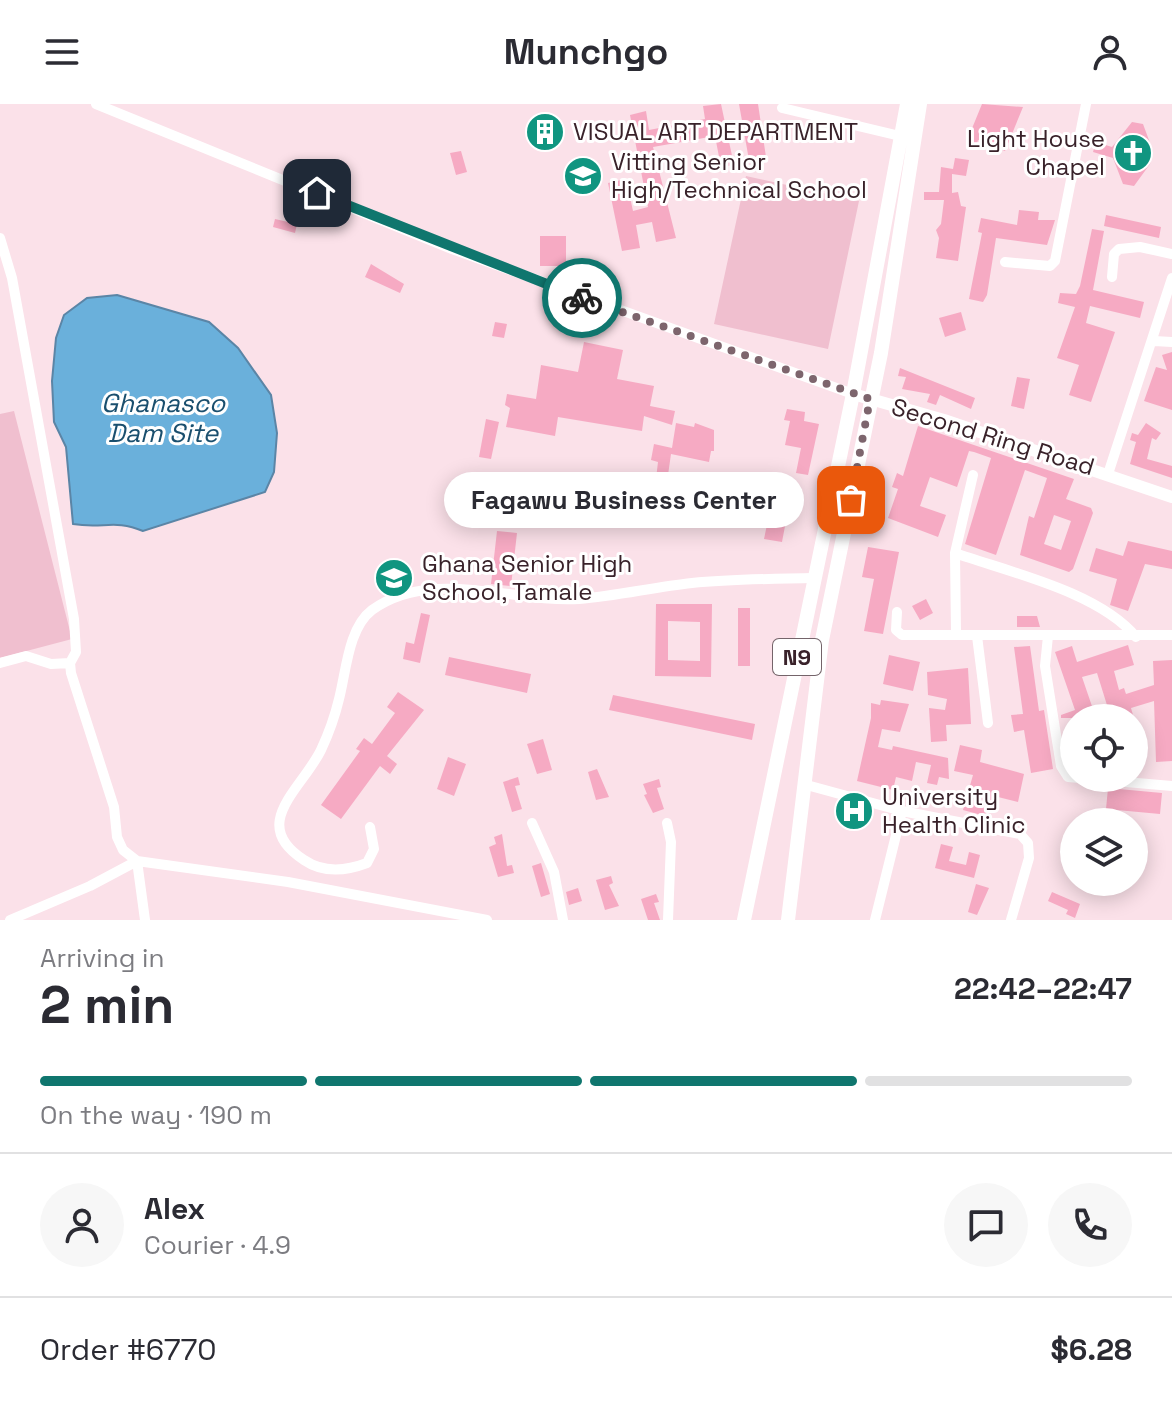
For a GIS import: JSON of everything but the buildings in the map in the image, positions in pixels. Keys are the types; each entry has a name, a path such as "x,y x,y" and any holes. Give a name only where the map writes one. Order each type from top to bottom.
{"highway":[{"name":"N9","path":"744,920 853,394 907,104"},
{"name":"N9","path":"788,920 822,640 897,261 920,104"}],"main road":[{"name":"Second Ring Road","path":"853,394 1172,497"}],"street":[{"name":"Second Ring Road","path":"96,104 452,249 853,394"},
{"path":"1005,262 1050,266 1055,261 1086,104"},
{"path":"782,108 900,136"},
{"path":"0,238 12,278 74,619 76,652 70,663 114,807 117,837 123,850 137,861 275,880 487,920"},
{"path":"1112,277 1114,254 1119,249 1140,247 1172,254"},
{"path":"1108,474 1154,341 1172,278"},
{"path":"1154,341 1172,342"},
{"path":"956,633 955,553 973,475"},
{"path":"955,553 1075,596 1105,611 1136,637"},
{"path":"370,827 374,849 367,863 347,870 314,867 291,852 280,832 278,813 320,751 338,703 351,643 369,611 403,595 430,589 575,599 694,583 813,578"},
{"path":"897,612 896,630 902,635 1172,635"},
{"path":"977,636 988,723"},
{"path":"1048,636 1048,689 1061,766 1068,777 1172,786"},
{"path":"0,663 26,656 51,664 70,663"},
{"path":"803,784 902,811 1020,834 1028,843 1029,858 1011,920"},
{"path":"875,920 902,811"},
{"path":"532,823 559,886 563,920"},
{"path":"667,823 671,842 668,920"},
{"path":"10,920 90,886 137,861"},
{"path":"137,861 145,920"}],"shaded area":[{"path":"746,176 859,201 828,349 714,324"},
{"path":"14,411 72,639 0,658 0,414"}],"water":[{"name":"Ghanasco Dam Site","path":"117,295 209,322 238,348 271,395 277,433 274,472 265,492 143,531 116,525 73,524 66,447 54,422 52,381 56,338 64,315 87,298"}],"way so far":[{"path":"582,298 870,399 851,500"}],"place":[{"name":"VISUAL ART DEPARTMENT","path":"545,132"},
{"name":"Light House Chapel","path":"1133,153"},
{"name":"Vitting Senior High/Technical School","path":"583,176"},
{"name":"Fagawu Business Center","path":"851,500"},
{"name":"Ghana Senior High School, Tamale","path":"394,578"},
{"name":"University Health Clinic","path":"854,811"}],"route":[{"path":"317,193 582,298"}]}
